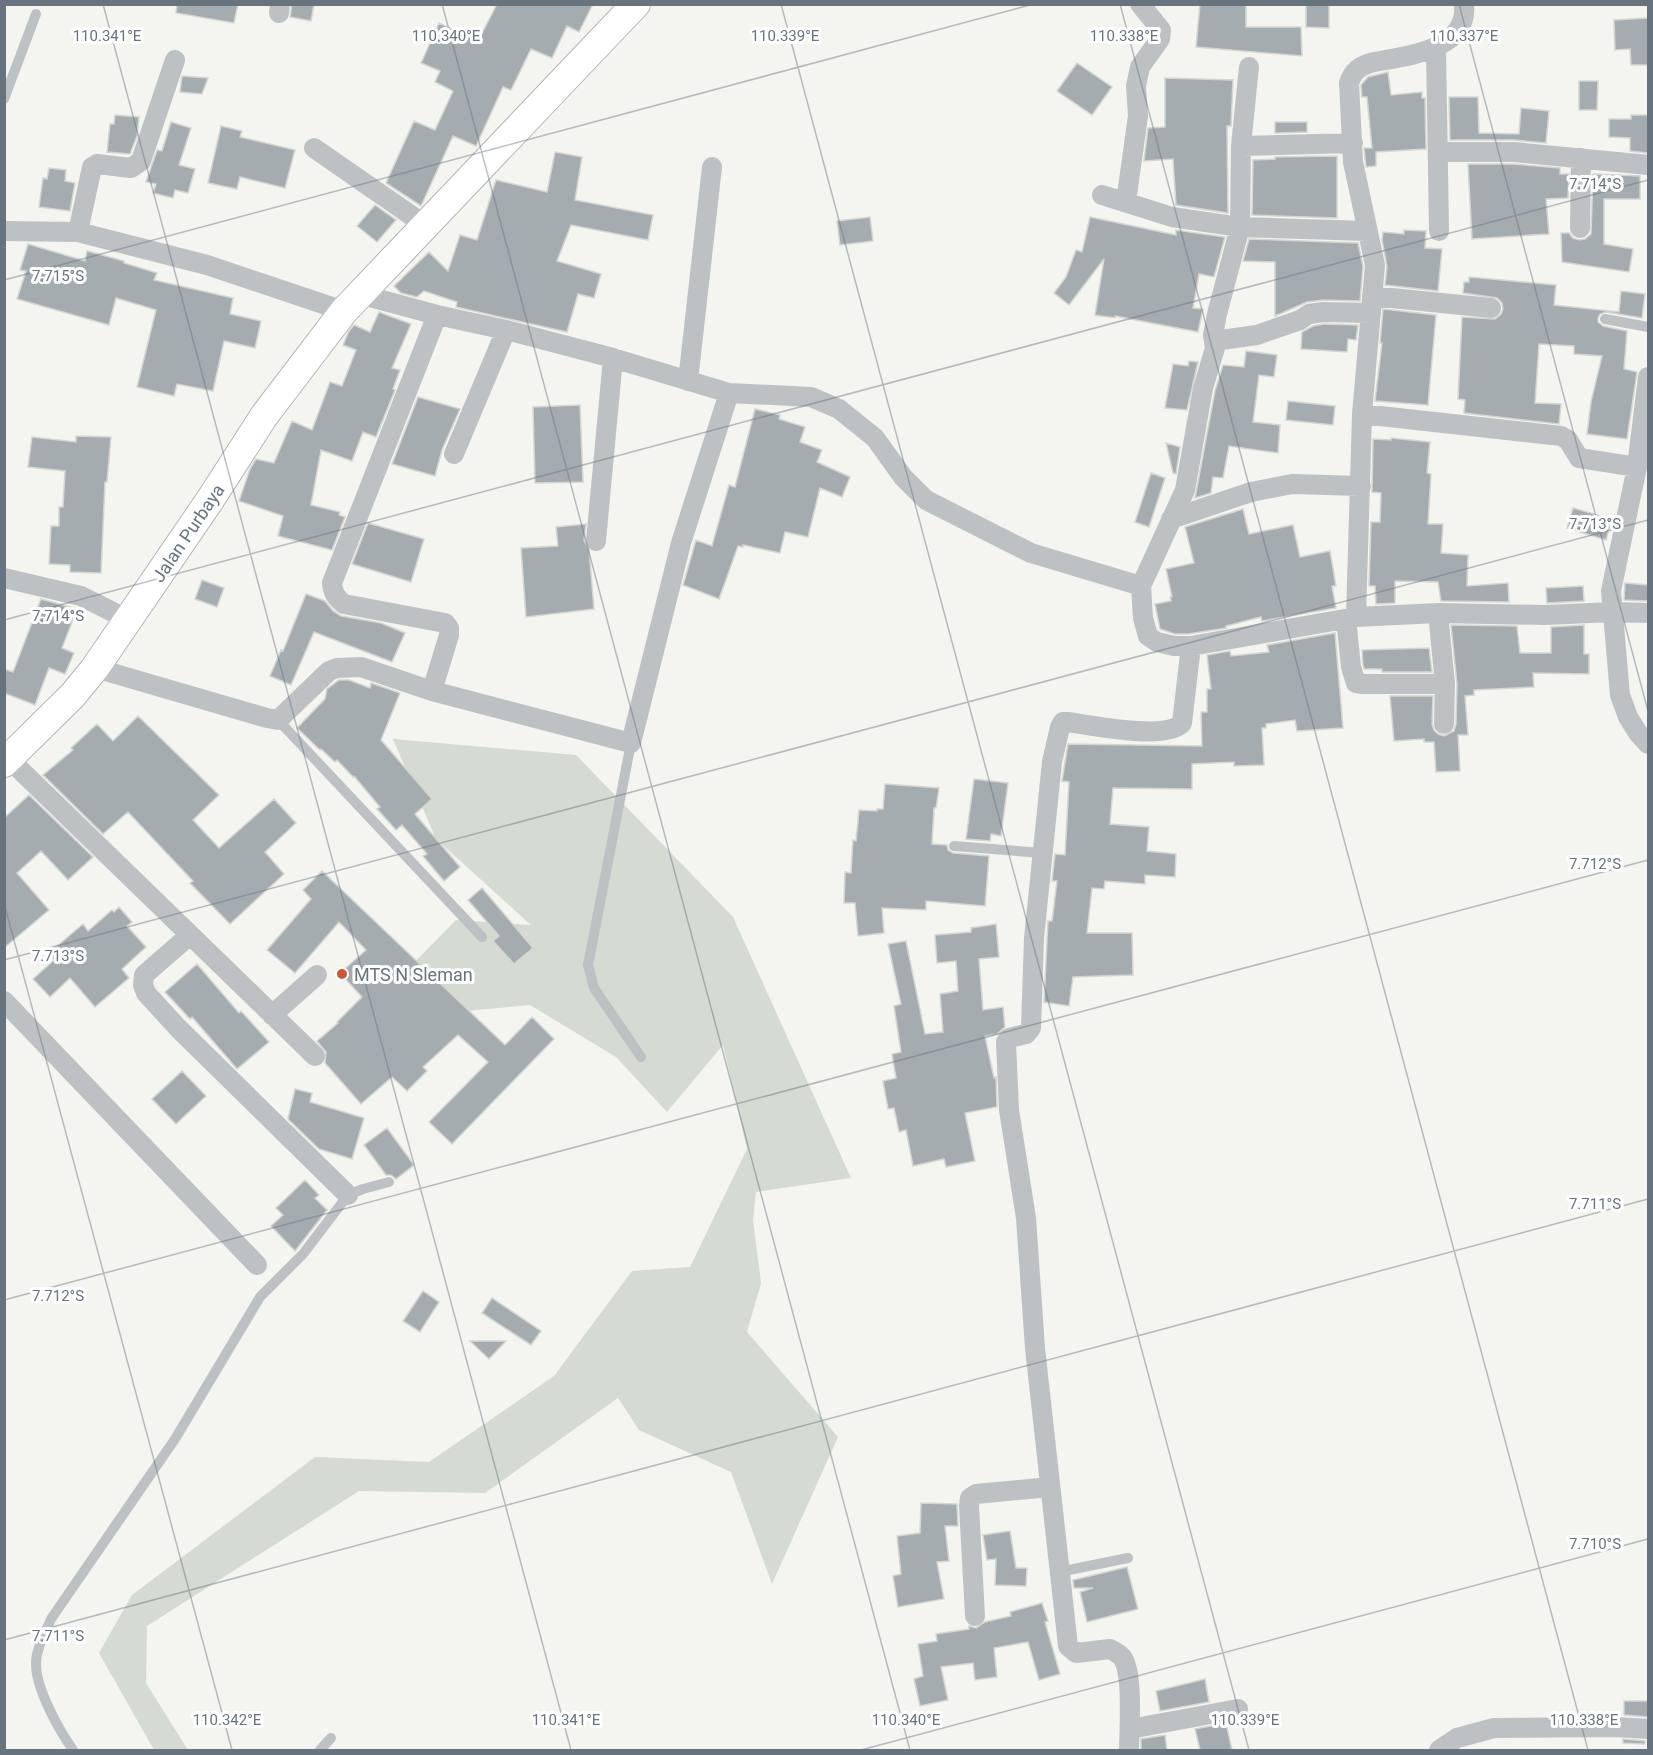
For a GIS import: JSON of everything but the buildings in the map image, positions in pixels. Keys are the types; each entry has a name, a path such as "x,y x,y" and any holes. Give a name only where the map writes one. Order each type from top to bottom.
{"main road":[{"name":"Jalan Purbaya","path":"7,761 73,695 95,668 264,416 352,303 636,4"}],"street":[{"path":"1126,202 1138,117 1136,86 1140,67 1160,39 1161,30 1140,4"},
{"path":"1444,684 1360,684 1356,682 1351,667 1351,618 1361,486 1362,414 1375,265 1353,162 1349,83 1353,73 1360,67 1436,48 1450,39 1459,29 1464,4"},
{"path":"1436,48 1439,231"},
{"path":"78,232 92,167 98,164 131,168 141,161 175,60"},
{"path":"1249,68 1241,146 1240,227 1224,283 1213,335 1215,348 1203,388 1185,490 1141,586 1143,618 1148,636 1157,642 1174,646 1191,646 1351,618 1438,613 1545,615 1648,613"},
{"path":"1241,146 1353,142"},
{"path":"314,148 425,225"},
{"path":"1438,152 1514,152 1648,165"},
{"path":"1580,228 1581,158"},
{"path":"688,381 712,167"},
{"path":"1102,195 1172,217 1240,227 1367,231"},
{"path":"4,231 78,232 352,303 437,315 506,330 613,358 729,393 810,397 839,410 875,438 903,477 926,500 1031,553 1141,586"},
{"path":"1214,341 1257,335 1300,320 1309,314 1371,304 1491,308"},
{"path":"432,691 449,635 449,628 445,623 345,604 337,599 332,583 437,315"},
{"path":"454,454 506,330"},
{"path":"596,541 613,358"},
{"path":"1648,377 1637,467 1611,591 1620,695 1628,717 1648,744"},
{"path":"95,668 278,720 329,671 337,668 361,668 432,691 631,743 681,543 729,393"},
{"path":"1362,414 1561,436 1568,440 1579,458 1637,467"},
{"path":"1171,519 1251,492 1293,484 1361,486"},
{"path":"4,578 81,596 129,620"},
{"path":"1438,613 1444,684 1444,724"},
{"path":"1129,1750 1130,1708 1126,1668 1122,1656 1110,1649 1076,1653 1068,1646 1035,1348 1026,1218 1009,1110 1006,1042 1009,1038 1026,1034 1031,1028 1034,938 1042,853 1052,762 1060,727 1063,722 1135,731 1172,730 1179,727 1182,723 1191,646"},
{"path":"7,761 315,1056"},
{"path":"190,935 144,975 143,986 146,993 178,1028 348,1195"},
{"path":"272,1015 317,975"},
{"path":"4,1001 257,1265"},
{"path":"975,1616 970,1498 976,1494 1050,1487"},
{"path":"1130,1729 1238,1709"},
{"path":"1439,1750 1457,1738 1494,1728 1648,1729"}],"lane":[{"path":"4,99 36,14"},
{"path":"1605,319 1648,327"},
{"path":"278,720 482,937"},
{"path":"631,743 588,964 594,988 641,1057"},
{"path":"954,846 1042,853"},
{"path":"73,1750 45,1701 36,1666 38,1648 51,1619 175,1439 260,1297 303,1254 348,1195 389,1182"},
{"path":"1059,1572 1128,1558"},
{"path":"320,1750 331,1738"}],"shaded area":[{"path":"393,739 576,755 733,917 851,1178 756,1192 753,1220 761,1283 747,1332 838,1437 772,1584 731,1472 639,1430 618,1398 485,1493 359,1491 147,1626 146,1683 188,1750 154,1750 99,1653 132,1595 315,1457 429,1462 554,1376 632,1271 690,1267 747,1149 723,1045 667,1112 616,1057 530,1005 466,1011 407,970 456,920 531,925 436,839"}],"place":[{"name":"MTS N Sleman","path":"342,974"}]}
